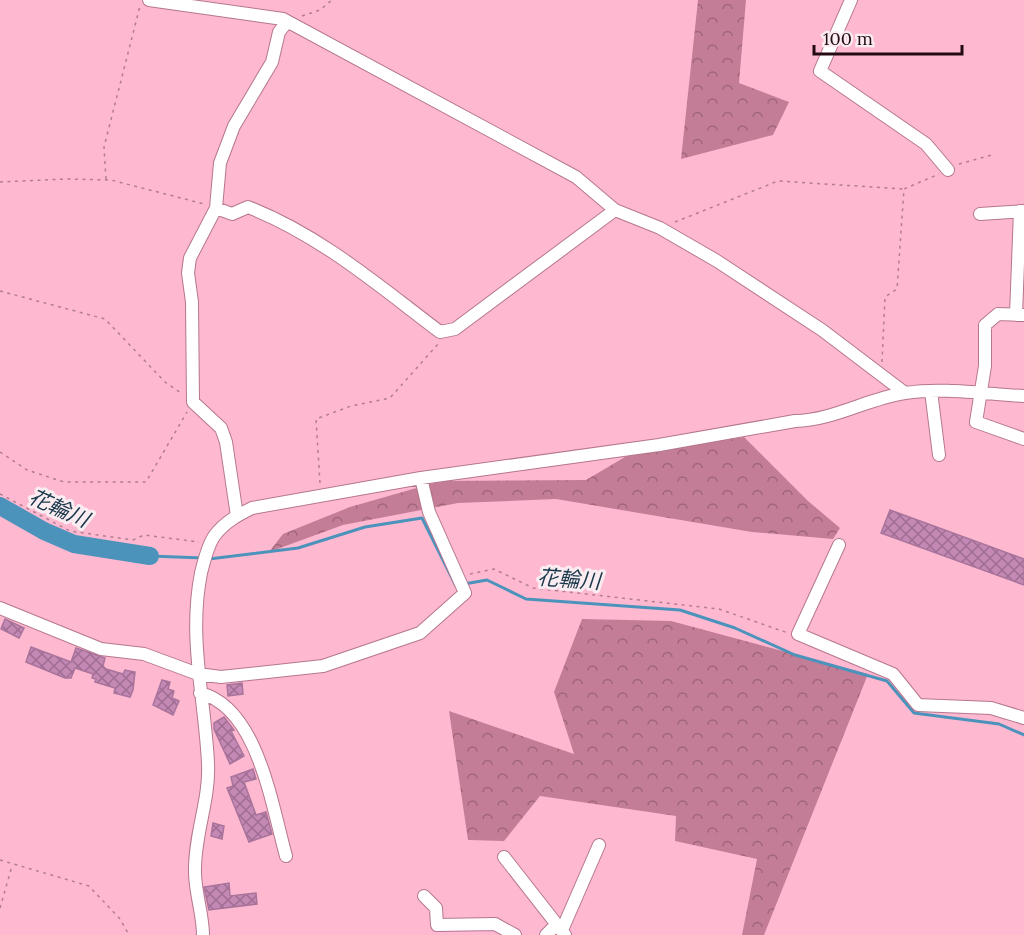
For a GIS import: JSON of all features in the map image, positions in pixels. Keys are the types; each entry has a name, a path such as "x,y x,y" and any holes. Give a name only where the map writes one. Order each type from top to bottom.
{"street":[{"path":"149,0 287,22 576,177 615,210 660,228 727,267 822,330 905,393"},
{"path":"851,0 819,71 926,144 948,170"},
{"path":"237,516 226,442 221,428 193,402 192,302 188,273 190,258 216,208 220,164 234,126 272,62 279,32 287,22"},
{"path":"216,208 232,214 248,207 277,218 326,247 440,332 455,329 615,210"},
{"path":"980,214 1022,211 1020,315 998,314 985,325 985,366 976,422 1024,439"},
{"path":"931,391 939,455"},
{"path":"203,935 195,873 197,841 208,785 195,633 197,596 204,563 214,536 237,516 252,508 422,478 659,445 795,421 816,421 905,393 931,391 1024,396"},
{"path":"0,608 101,649 144,654 198,674 221,677 323,666 420,633 465,593 429,513 422,478"},
{"path":"839,545 798,634 893,674 918,705 991,708 1024,718"},
{"path":"200,693 212,696 229,707 248,731 286,856"},
{"path":"546,935 561,929 599,845"},
{"path":"504,857 561,929"},
{"path":"424,896 436,908 437,925 495,924 515,935"}],"path":[{"path":"106,180 104,147 142,0"},
{"path":"287,22 320,10 332,0"},
{"path":"660,228 778,181 904,189 964,161 995,154"},
{"path":"0,182 106,180 216,208"},
{"path":"882,375 885,297 897,289 904,189"},
{"path":"0,291 105,319 165,382 193,402 146,482 64,482 27,470 0,452"},
{"path":"320,496 316,419 351,406 390,398 438,348 440,332"},
{"path":"0,494 70,531 133,540 144,535 211,543"},
{"path":"458,578 477,571 494,569 533,588 719,609 785,633 798,634"},
{"path":"0,860 89,886 120,919 129,935"},
{"path":"0,908 13,864"}],"green space":[{"path":"698,0 746,0 739,83 789,102 773,135 681,159"},
{"path":"744,437 808,501 840,528 833,539 752,532 556,499 458,503 343,525 269,552 283,534 350,507 441,481 586,480 630,454"},
{"path":"582,619 671,621 868,674 764,935 742,935 757,859 675,841 676,816 540,796 504,841 468,840 449,711 574,754 554,692"}],"building":[{"path":"890,510 1024,559 1024,585 881,533"},
{"path":"5,619 24,628 19,638 1,629"},
{"path":"31,647 71,662 76,648 105,658 103,666 106,669 123,674 125,670 135,672 130,697 114,693 115,688 95,682 96,679 92,678 93,674 75,668 71,678 65,678 26,662"},
{"path":"162,680 170,682 168,689 174,691 172,698 179,701 173,715 153,705"},
{"path":"242,683 243,694 228,696 227,685"},
{"path":"224,717 234,730 231,731 244,756 230,764 214,729 214,723"},
{"path":"253,769 256,779 244,782 256,815 266,812 272,834 249,842 227,788 233,786 231,777"},
{"path":"213,823 224,826 222,839 211,836"},
{"path":"229,883 230,896 256,893 257,904 209,910 204,887"}],"waterway":[{"name":"花輪川","path":"0,506 44,531 74,544 150,556"},
{"name":"花輪川","path":"209,559 298,548 365,527 422,518 456,586"},
{"name":"花輪川","path":"150,556 203,558"},
{"name":"花輪川","path":"464,584 487,580 526,599 680,610 735,628 795,655 887,681 914,713 999,724 1024,735"}]}
